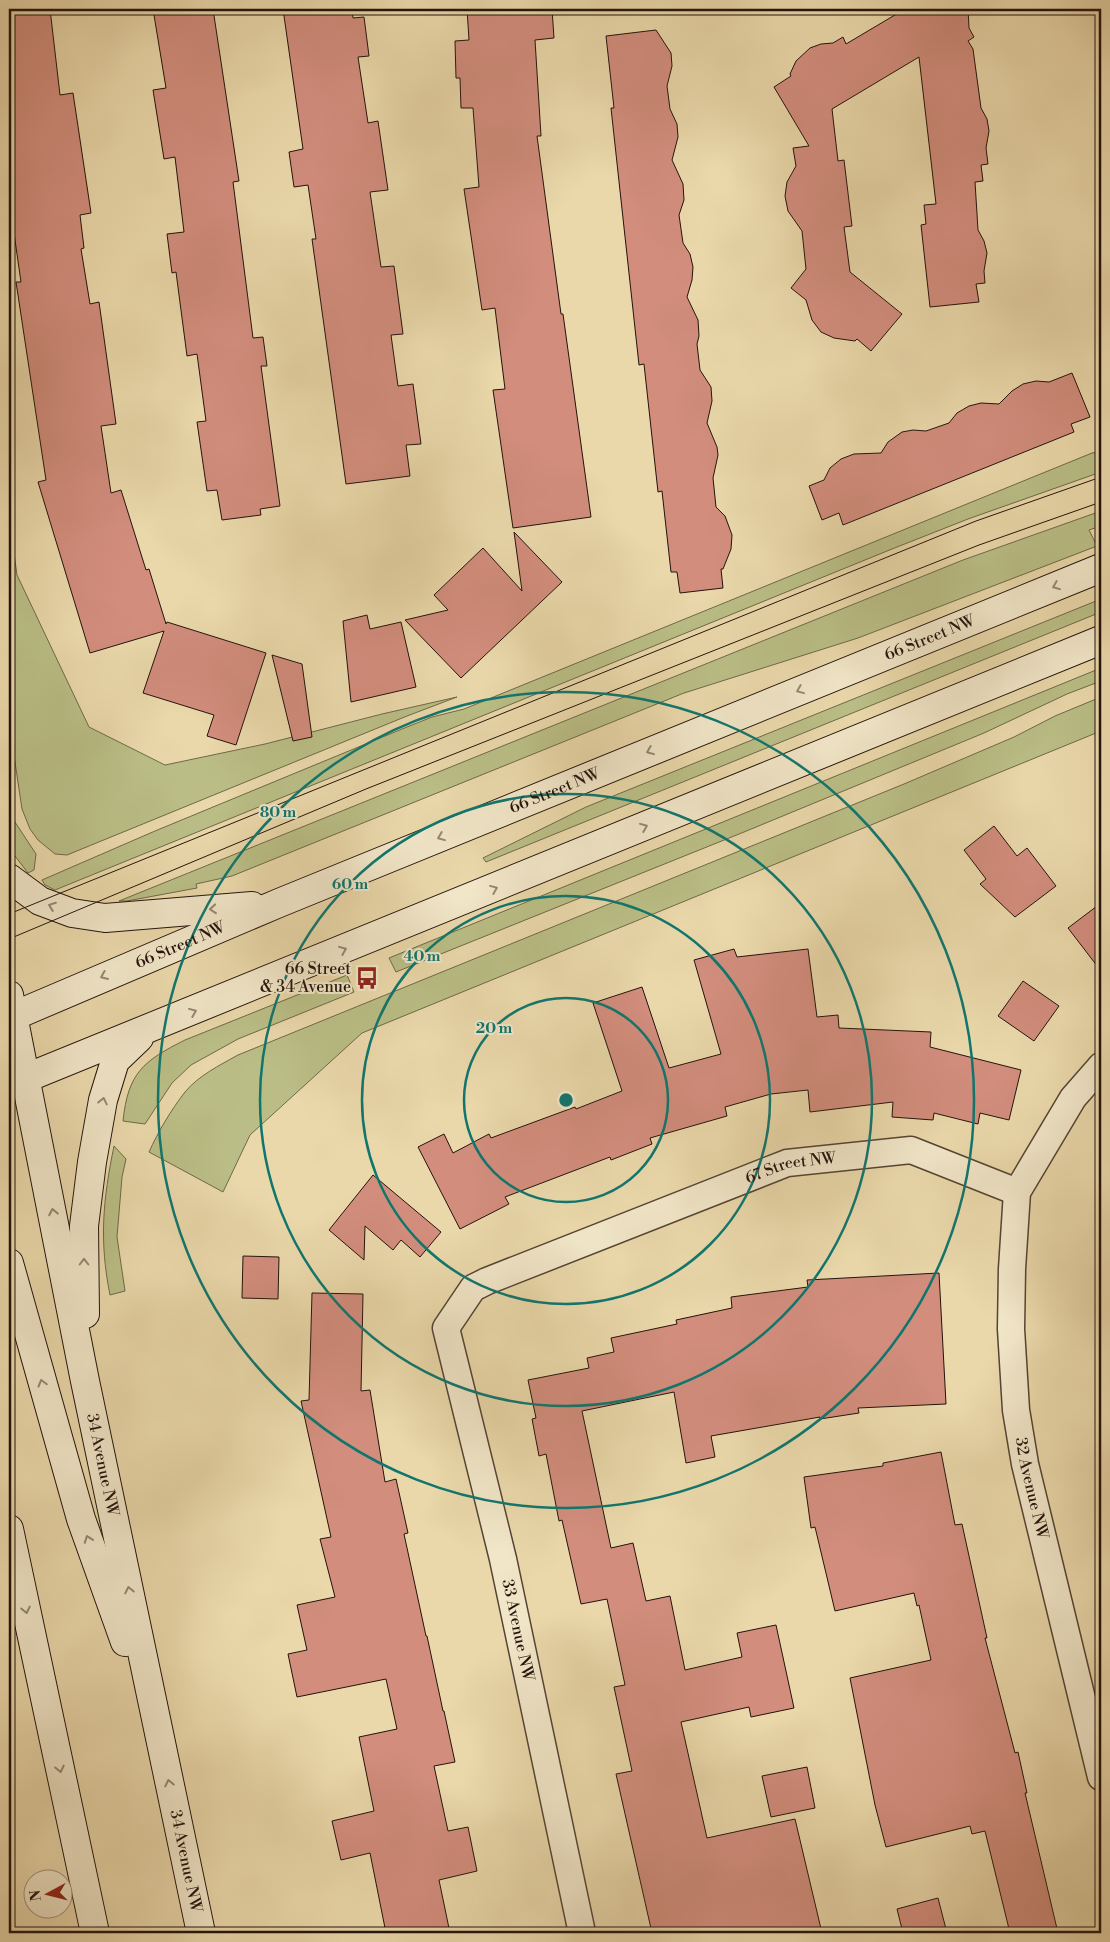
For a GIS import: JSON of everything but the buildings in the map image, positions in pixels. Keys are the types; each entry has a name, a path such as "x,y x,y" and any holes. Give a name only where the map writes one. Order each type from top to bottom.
{"main road":[{"name":"66 Street NW","path":"10,1010 278,904 1101,568"},
{"path":"14,1077 148,1030 1101,640"},
{"path":"9,878 40,901 72,913 105,918 278,904"},
{"name":"34 Avenue NW","path":"10,1010 14,1077 33,1113 85,1380 201,1933"},
{"path":"85,1380 84,1226 92,1162 103,1100 115,1062 126,1048 148,1030"},
{"path":"9,1262 81,1519 158,1733"},
{"path":"9,1528 95,1933"}],"street":[{"path":"1017,1192 1073,1098 1101,1066"},
{"name":"67 Street NW","path":"446,1328 473,1288 487,1281 787,1163 911,1150 1017,1192"},
{"name":"32 Avenue NW","path":"1017,1192 1012,1269 1011,1329 1016,1410 1025,1464 1101,1777"},
{"name":"33 Avenue NW","path":"446,1328 503,1559 582,1933"}],"green space":[{"path":"1101,452 1101,472 968,519 892,549 55,890 45,885 42,880 402,729 432,717 464,709 1092,453"},
{"path":"1101,511 1101,526 1089,530 1097,546 858,638 684,693 232,876 196,884 197,888 119,901 963,560"},
{"path":"9,518 17,575 89,727 165,765 265,744 457,697 67,855 55,854 38,840 30,829 22,809 9,722"},
{"path":"1101,599 1101,612 486,862 483,858 586,807"},
{"path":"1101,668 1101,681 1067,694 984,733 744,832 396,972 389,958"},
{"path":"1101,697 1101,731 362,1033 250,1135 223,1192 149,1152 170,1114 190,1086 210,1071 238,1055 904,784"},
{"path":"9,813 36,854 34,870 28,873 9,848"},
{"path":"347,975 354,992 238,1039 191,1065 172,1083 145,1124 123,1121 125,1105 134,1080 140,1070 158,1055 185,1040"},
{"path":"114,1146 126,1159 122,1177 117,1237 125,1291 110,1295 104,1256 104,1220 107,1184"}],"tram line":[{"path":"9,914 976,521 1101,477"},
{"path":"9,939 366,789 979,545 1101,502"}],"place":[{"name":"66 Street & 34 Avenue","path":"367,978"}]}
